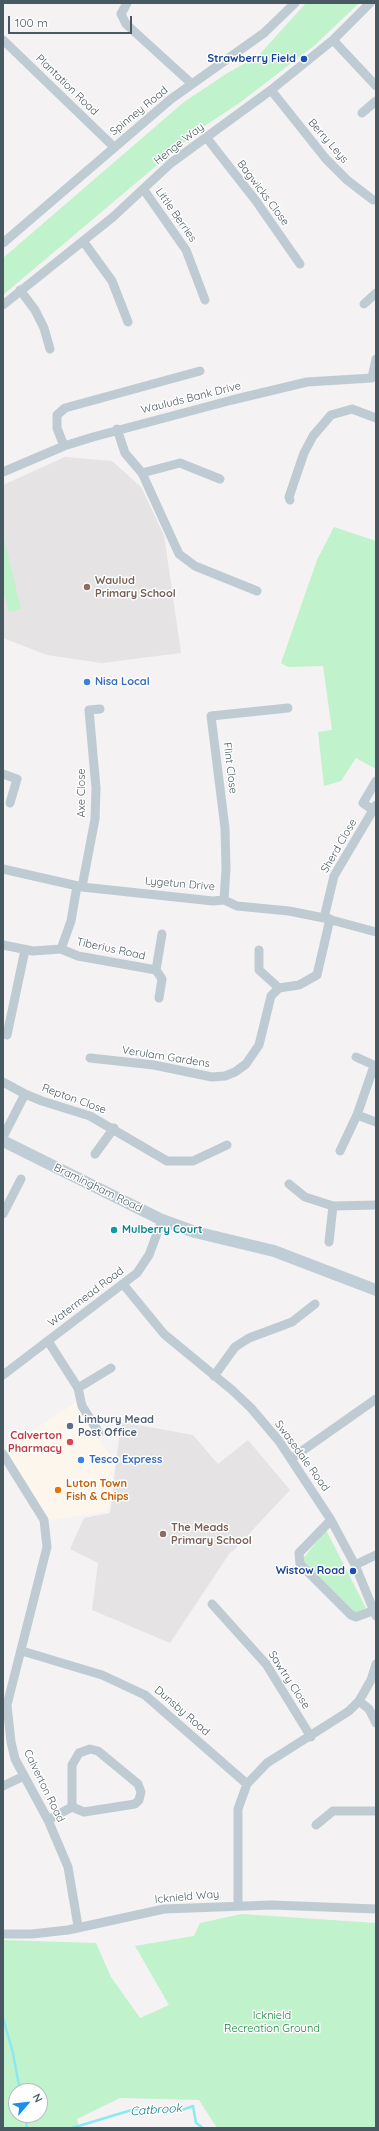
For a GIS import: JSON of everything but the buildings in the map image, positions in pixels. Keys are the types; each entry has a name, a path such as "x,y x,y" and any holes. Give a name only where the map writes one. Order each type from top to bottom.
{"street":[{"path":"127,3 121,14 126,24 192,84"},
{"name":"Spinney Road","path":"3,243 171,99 264,33 295,3"},
{"name":"Henge Way","path":"3,305 144,190 171,163 271,90 333,40 370,3"},
{"name":"Plantation Road","path":"3,40 114,147"},
{"path":"333,40 376,86"},
{"name":"Berry Leys","path":"271,90 326,160 347,180 374,200"},
{"path":"362,113 376,101"},
{"name":"Bagwicks Close","path":"206,137 256,201 300,264"},
{"name":"Little Berries","path":"144,190 186,250 204,300"},
{"path":"83,241 112,281 128,322"},
{"path":"20,290 36,310 44,328 50,349"},
{"path":"364,304 376,292"},
{"name":"Wauluds Bank Drive","path":"3,472 64,446 117,429 307,382 374,380 376,359"},
{"path":"64,446 57,428 57,415 65,408 200,371"},
{"path":"290,500 289,497 304,453 313,436 331,414 352,409 376,418"},
{"path":"117,429 125,453 142,473 179,554 195,566 257,591"},
{"path":"142,473 180,463 220,479"},
{"name":"Flint Close","path":"224,900 226,869 225,828 211,716 288,708"},
{"name":"Axe Close","path":"80,886 95,819 96,788 89,710 100,709"},
{"path":"3,774 17,779 10,803"},
{"name":"Sherd Close","path":"327,918 334,876 374,808 363,802 376,781"},
{"name":"Lygetun Drive","path":"3,868 80,886 213,901 224,900 238,906 289,911 327,918 376,932"},
{"path":"3,945 25,950 61,949 71,921 80,886"},
{"path":"260,950 259,970 279,988 299,985 317,975 327,918"},
{"name":"Tiberius Road","path":"159,998 162,979 156,970 162,934"},
{"name":"Tiberius Road","path":"61,949 78,956 156,970"},
{"path":"6,1035 25,950"},
{"name":"Verulam Gardens","path":"90,1058 154,1065 212,1077 225,1076 246,1064 254,1055 259,1045 271,996 279,988"},
{"path":"340,1152 357,1115 375,1066 356,1057"},
{"name":"Repton Close","path":"3,1082 42,1101 90,1116 114,1128 167,1160 193,1162 227,1145"},
{"name":"Repton Close","path":"3,1137 26,1094"},
{"path":"357,1115 376,1122"},
{"name":"Repton Close","path":"95,1154 114,1128"},
{"name":"Bramingham Road","path":"3,1141 162,1220 195,1232 274,1251 376,1290"},
{"path":"3,1214 22,1179"},
{"path":"289,1184 305,1197 333,1206 376,1205"},
{"path":"329,1242 333,1206"},
{"name":"Watermead Road","path":"3,1375 137,1273 149,1255 162,1220"},
{"name":"Swasedale Road","path":"123,1284 164,1334 251,1408 292,1458 331,1520 355,1565 375,1613"},
{"path":"214,1376 235,1347 249,1338 292,1322 315,1304"},
{"path":"48,1340 78,1388 82,1406 99,1433"},
{"path":"78,1388 111,1368"},
{"path":"292,1458 376,1399"},
{"name":"Calverton Road","path":"3,1454 44,1520 47,1532 48,1547 7,1705 11,1742 15,1759 48,1820 68,1867 78,1926"},
{"path":"331,1520 299,1553 300,1564 351,1614 356,1617 375,1613"},
{"path":"355,1565 376,1555"},
{"name":"Sawtry Close","path":"212,1604 266,1664 311,1737"},
{"name":"Dunsby Road","path":"22,1651 102,1675 145,1695 247,1784"},
{"path":"238,1905 238,1809 247,1784 267,1763 311,1737 349,1711 359,1701 370,1680 376,1664"},
{"path":"359,1701 369,1709 376,1723"},
{"path":"90,1749 98,1751 138,1784 141,1792 139,1800 135,1804 84,1812 72,1807 72,1766 79,1753 90,1749"},
{"path":"3,1786 24,1776"},
{"path":"48,1820 72,1807"},
{"path":"316,1825 333,1811 376,1811"},
{"name":"Icknield Way","path":"3,1934 32,1934 68,1930 78,1926 164,1909 238,1905 272,1905 376,1909"}],"shaded area":[{"name":"Waulud Primary School","path":"65,457 112,461 141,487 164,535 181,653 102,663 47,655 3,638 3,485"},
{"path":"76,1402 115,1463 108,1511 49,1521 5,1449"},
{"name":"The Meads Primary School","path":"121,1422 193,1435 218,1464 248,1440 290,1490 232,1552 231,1551 170,1643 92,1610 98,1563 70,1549 84,1518 110,1513"}],"green space":[{"path":"306,3 359,3 315,45 238,104 200,129 3,295 3,258 184,102 226,74 259,55"},
{"path":"334,527 376,541 376,769 356,758 341,781 324,786 318,732 332,730 323,666 288,667 281,663 317,560"},
{"path":"3,535 21,609 9,612 3,589"},
{"path":"326,1530 366,1608 355,1614 302,1560"},
{"name":"Icknield Recreation Ground","path":"242,1914 376,1923 376,2128 217,2128 199,2100 120,2098 77,2119 79,2128 3,2128 3,1940 96,1943 111,1977 140,2018 169,2005 135,1946 194,1936 200,1923"}],"waterway":[{"path":"3,2018 13,2053 19,2083"},
{"name":"Catbrook","path":"72,2128 135,2109 182,2110 193,2106 196,2123 203,2128"},
{"path":"26,2123 27,2128"}],"place":[{"name":"Strawberry Field","path":"304,59"},
{"name":"Waulud Primary School","path":"87,587"},
{"name":"Nisa Local","path":"87,682"},
{"name":"Mulberry Court","path":"114,1230"},
{"name":"Limbury Mead Post Office","path":"70,1426"},
{"name":"Calverton Pharmacy","path":"70,1442"},
{"name":"Tesco Express","path":"81,1460"},
{"name":"Luton Town Fish & Chips","path":"58,1490"},
{"name":"The Meads Primary School","path":"163,1534"},
{"name":"Wistow Road","path":"353,1571"}]}
